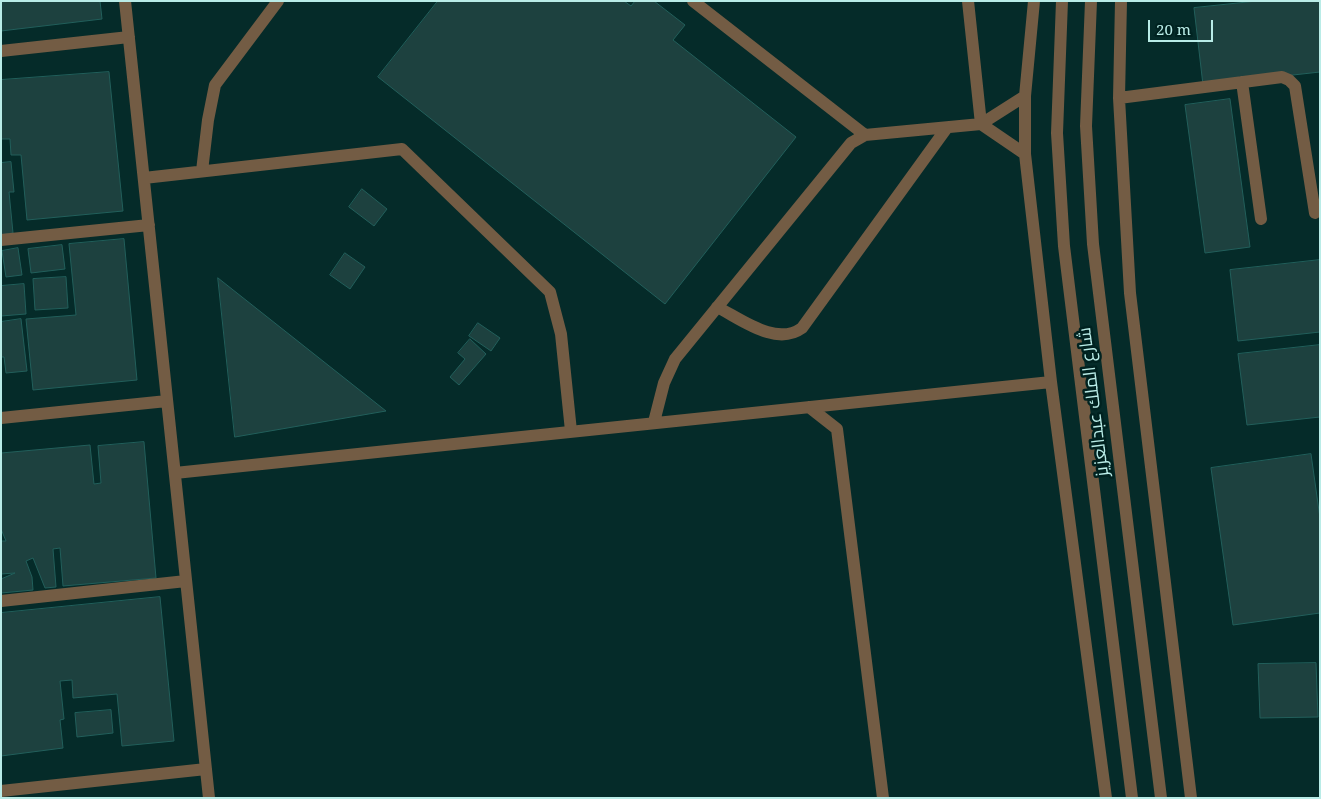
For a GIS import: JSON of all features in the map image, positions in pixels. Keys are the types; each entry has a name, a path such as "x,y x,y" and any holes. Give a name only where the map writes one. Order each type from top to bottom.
{"street":[{"path":"125,1 209,798"},
{"path":"202,171 208,120 215,85 278,1"},
{"path":"694,1 865,135"},
{"path":"968,1 980,124"},
{"path":"1034,1 1025,96 1025,154 1051,382 1106,798"},
{"name":"شارع الملك عبدالعزيز","path":"1062,1 1057,133 1064,246 1132,798"},
{"name":"شارع الملك عبدالعزيز","path":"1091,1 1086,126 1093,244 1161,798"},
{"path":"1121,1 1119,98 1130,293 1191,798"},
{"path":"1,51 129,37"},
{"path":"1119,98 1282,77 1289,80 1295,86 1315,214"},
{"path":"1242,82 1261,220"},
{"path":"654,422 664,383 675,359 851,143 865,135 946,129 980,124 1025,96"},
{"path":"980,124 1025,154"},
{"path":"717,307 776,335 790,334 802,328 946,129"},
{"path":"144,178 402,149 550,292 561,334 571,431"},
{"path":"1,240 149,225"},
{"path":"175,473 1051,382"},
{"path":"1,418 167,401"},
{"path":"809,407 837,430 883,798"},
{"path":"1,601 186,581"},
{"path":"1,791 206,769"}],"building":[{"path":"1,1 100,1 102,19 1,31"},
{"path":"438,1 624,1 631,6 635,1 654,1 685,25 673,40 796,137 665,304 378,77"},
{"path":"1257,1 1320,1 1320,72 1203,85 1194,8"},
{"path":"109,72 123,211 27,220 21,155 11,155 10,139 1,139 1,80"},
{"path":"1230,99 1250,247 1205,253 1185,105"},
{"path":"11,162 14,192 9,192 13,233 1,235 1,163"},
{"path":"362,189 387,209 374,226 349,207"},
{"path":"124,239 137,380 33,390 26,319 76,315 69,244"},
{"path":"62,245 65,269 31,273 28,249"},
{"path":"18,248 22,275 6,277 2,251"},
{"path":"345,253 365,267 350,289 330,275"},
{"path":"1320,260 1320,332 1238,341 1230,270"},
{"path":"66,277 68,308 35,310 33,279"},
{"path":"218,278 386,411 235,437"},
{"path":"24,284 26,314 1,316 1,286"},
{"path":"21,319 27,371 6,373 4,357 1,357 1,322"},
{"path":"478,323 500,338 491,351 469,336"},
{"path":"470,339 486,354 459,385 450,377 465,359 458,353"},
{"path":"1320,345 1320,417 1247,425 1238,354"},
{"path":"144,442 156,578 63,586 60,548 53,549 56,587 45,588 33,558 26,561 32,577 33,590 1,593 1,579 15,573 1,574 1,541 6,541 1,529 1,453 90,445 94,484 101,483 98,446"},
{"path":"1311,454 1320,518 1320,613 1233,625 1211,468"},
{"path":"160,597 174,741 122,746 117,694 73,698 72,680 60,681 64,719 60,720 63,748 1,756 1,613"},
{"path":"1316,663 1318,717 1260,718 1258,664"},
{"path":"111,710 113,733 77,737 75,713"}]}
